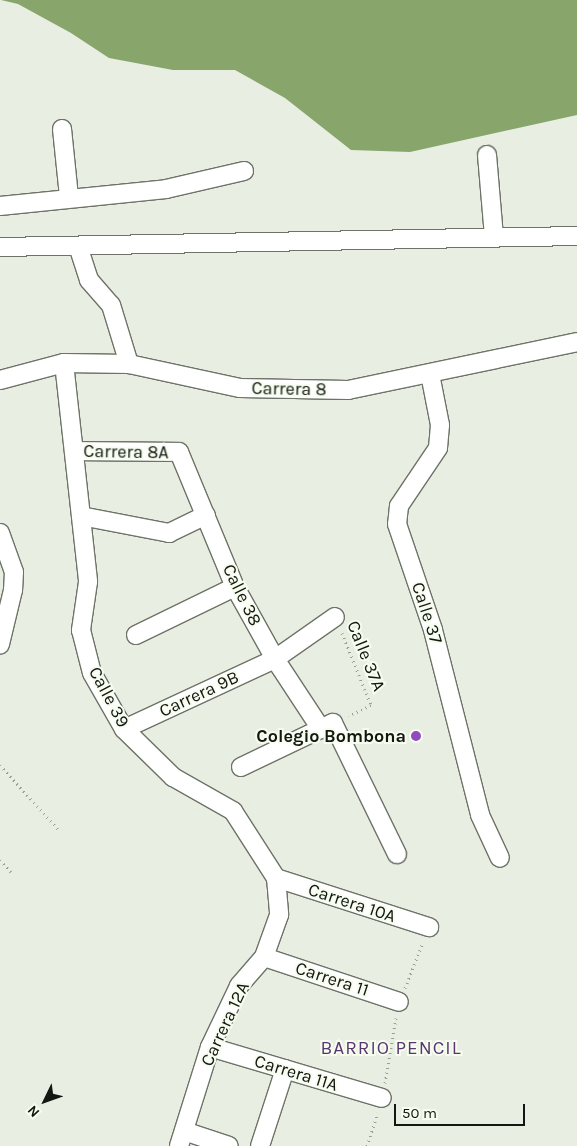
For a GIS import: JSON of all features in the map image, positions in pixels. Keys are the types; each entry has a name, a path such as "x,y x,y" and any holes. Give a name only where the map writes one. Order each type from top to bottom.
{"street":[{"path":"62,128 69,197"},
{"path":"487,154 494,237"},
{"path":"0,206 69,197 166,189 244,172"},
{"path":"0,247 577,236"},
{"path":"78,246 89,280 112,305 129,364"},
{"name":"Carrera 8","path":"0,380 64,363 129,364 240,388 348,390 577,342"},
{"name":"Calle 39","path":"64,363 88,582 81,630 92,673 124,729 173,777 233,811 276,878"},
{"name":"Calle 37","path":"430,374 440,425 438,448 399,506 397,524 433,630 480,815 500,858"},
{"name":"Carrera 8A","path":"74,451 179,452"},
{"name":"Calle 38","path":"179,452 235,587 275,659 327,726 397,854"},
{"path":"81,516 169,533 206,515"},
{"path":"0,533 7,571 13,590 0,644"},
{"path":"136,635 235,587"},
{"name":"Carrera 9B","path":"124,729 275,659 335,616"},
{"path":"241,767 327,726"},
{"name":"Carrera 10A","path":"276,878 429,927"},
{"name":"Carrera 12A","path":"182,1139 210,1047 239,986 264,957 279,915 276,878"},
{"name":"Carrera 11","path":"264,957 399,1002"},
{"name":"Carrera 11A","path":"210,1047 382,1098"},
{"path":"260,1146 285,1069"},
{"path":"182,1139 229,1146"}],"path":[{"name":"Calle 37A","path":"327,726 371,705 335,616"},
{"path":"0,765 58,829"},
{"path":"0,860 11,872"},
{"path":"367,1146 382,1098 399,1002 429,927"}],"shaded area":[{"path":"1,0 577,0 577,115 410,152 351,150 285,98 235,70 173,70 109,58 71,33 18,4"}],"place":[{"name":"Colegio Bombona","path":"416,736"}],"district":[{"name":"BARRIO PENCIL","path":"391,1049"}]}
